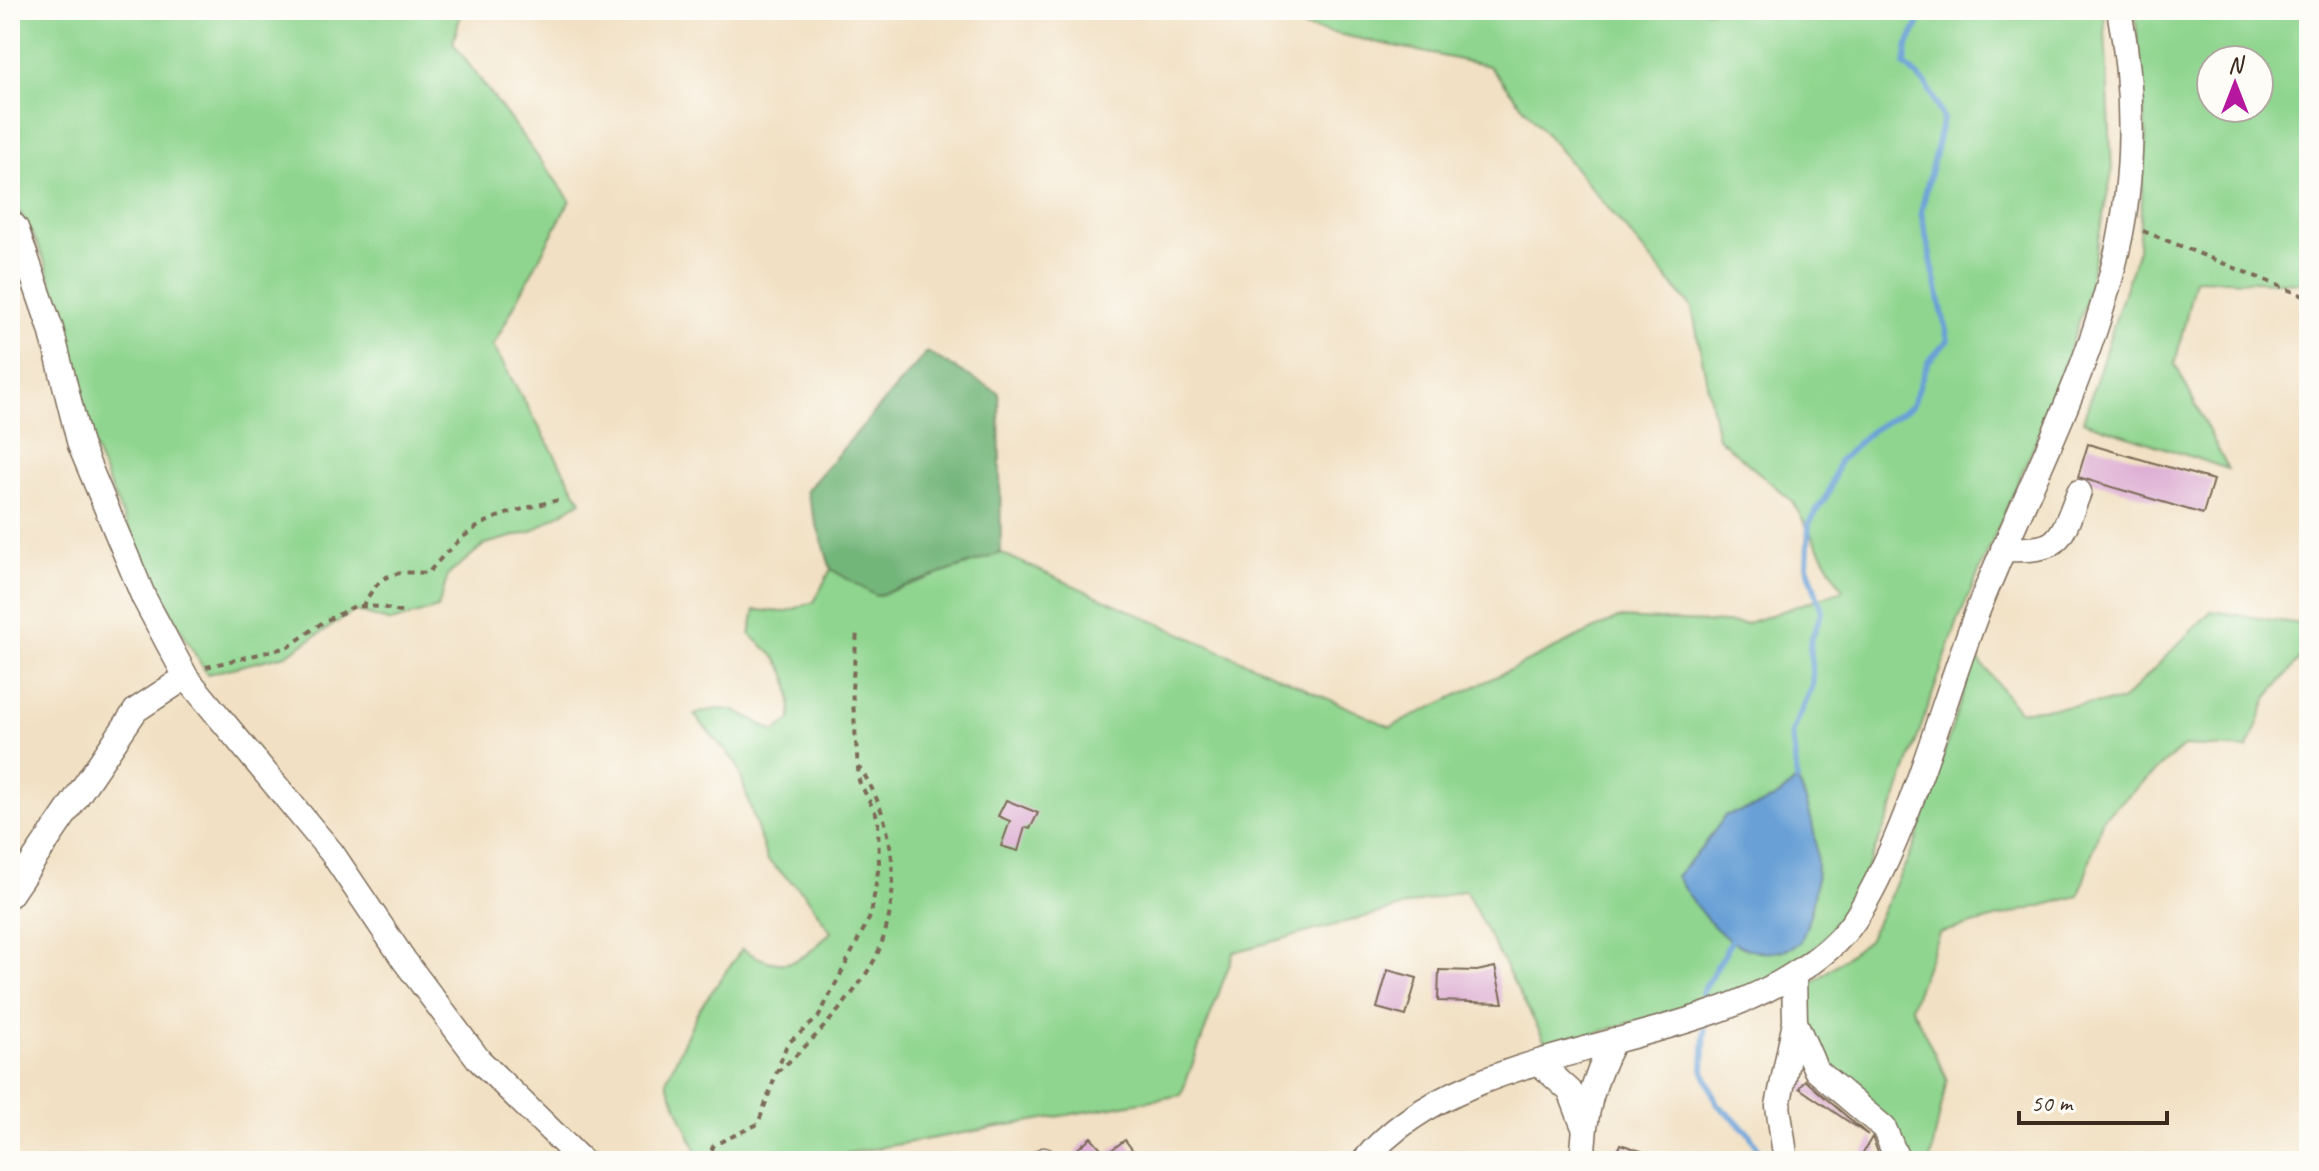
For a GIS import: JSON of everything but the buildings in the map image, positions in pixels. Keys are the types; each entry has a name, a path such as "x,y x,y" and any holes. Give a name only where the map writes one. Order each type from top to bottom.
{"street":[{"path":"1364,1161 1392,1130 1432,1105 1540,1064 1715,1010 1794,975 1839,938 1871,891 1902,820 2003,549 2081,364 2106,291 2123,223 2130,125 2119,10"},
{"path":"10,221 16,228 51,329 80,445 144,598 186,677 332,853 404,960 479,1060 582,1161"},
{"path":"2003,549 2041,550 2063,533 2079,492"},
{"path":"10,895 136,710 186,677"},
{"path":"1786,1161 1778,1106 1795,1022 1794,975"},
{"path":"1795,1022 1816,1070 1884,1128 1898,1161"},
{"path":"1583,1161 1583,1125 1595,1080 1614,1040"},
{"path":"1540,1064 1570,1091 1583,1125"}],"path":[{"path":"2123,223 2309,298"},
{"path":"362,607 375,583 397,571 428,573 459,536 495,517 558,500"},
{"path":"186,677 212,663 288,647 323,622 362,607 407,614"},
{"path":"706,1161 714,1145 758,1124 787,1044 818,1018 871,915 879,865 878,818 859,781 852,689 857,632"},
{"path":"775,1074 807,1048 879,951 894,857 882,808 858,766"}],"green space":[{"path":"10,10 462,10 453,43 570,200 493,346 581,501 531,532 485,544 448,575 438,608 391,622 355,611 286,655 207,674 158,589 116,501 83,411 52,282 27,224 10,200"},
{"path":"1223,10 2104,10 2112,172 2085,304 2047,415 1959,618 1894,805 1854,899 1820,944 1770,982 1548,1047 1465,890 1234,952 1181,1095 843,1154 841,1161 697,1161 699,1157 666,1081 698,1011 742,949 769,962 790,962 809,952 831,932 804,893 767,860 737,764 694,715 727,709 745,715 774,732 791,720 790,691 784,671 772,654 750,635 755,610 785,612 814,602 831,569 877,596 1001,553 1391,727 1618,618 1745,624 1843,590 1792,501 1718,438 1692,308 1489,66"},
{"path":"2135,10 2304,10 2309,15 2309,283 2195,279 2175,364 2228,469 2083,421 2138,249 2146,136"},
{"path":"927,352 999,393 1001,553 876,596 831,569 806,491"},
{"path":"2211,611 2309,625 2309,648 2268,697 2248,749 2184,746 2103,818 2079,896 1939,933 1911,1006 1947,1079 1930,1161 1908,1161 1823,1066 1808,1024 1805,989 1868,940 1914,847 1975,655 2019,711 2122,701"}],"water":[{"path":"1797,779 1815,840 1817,860 1813,901 1800,943 1780,951 1761,952 1743,947 1712,925 1676,876 1726,815 1765,803"}],"waterway":[{"path":"1797,779 1792,733 1813,685 1810,643 1822,611 1807,565 1809,523 1829,492 1839,461 1871,431 1912,406 1928,362 1948,340 1921,212 1943,119 1927,85 1905,65 1907,47 1920,20 1912,10"},
{"path":"1702,993 1732,940"},
{"path":"1705,1030 1703,1069 1717,1104 1748,1132 1766,1161"}]}
